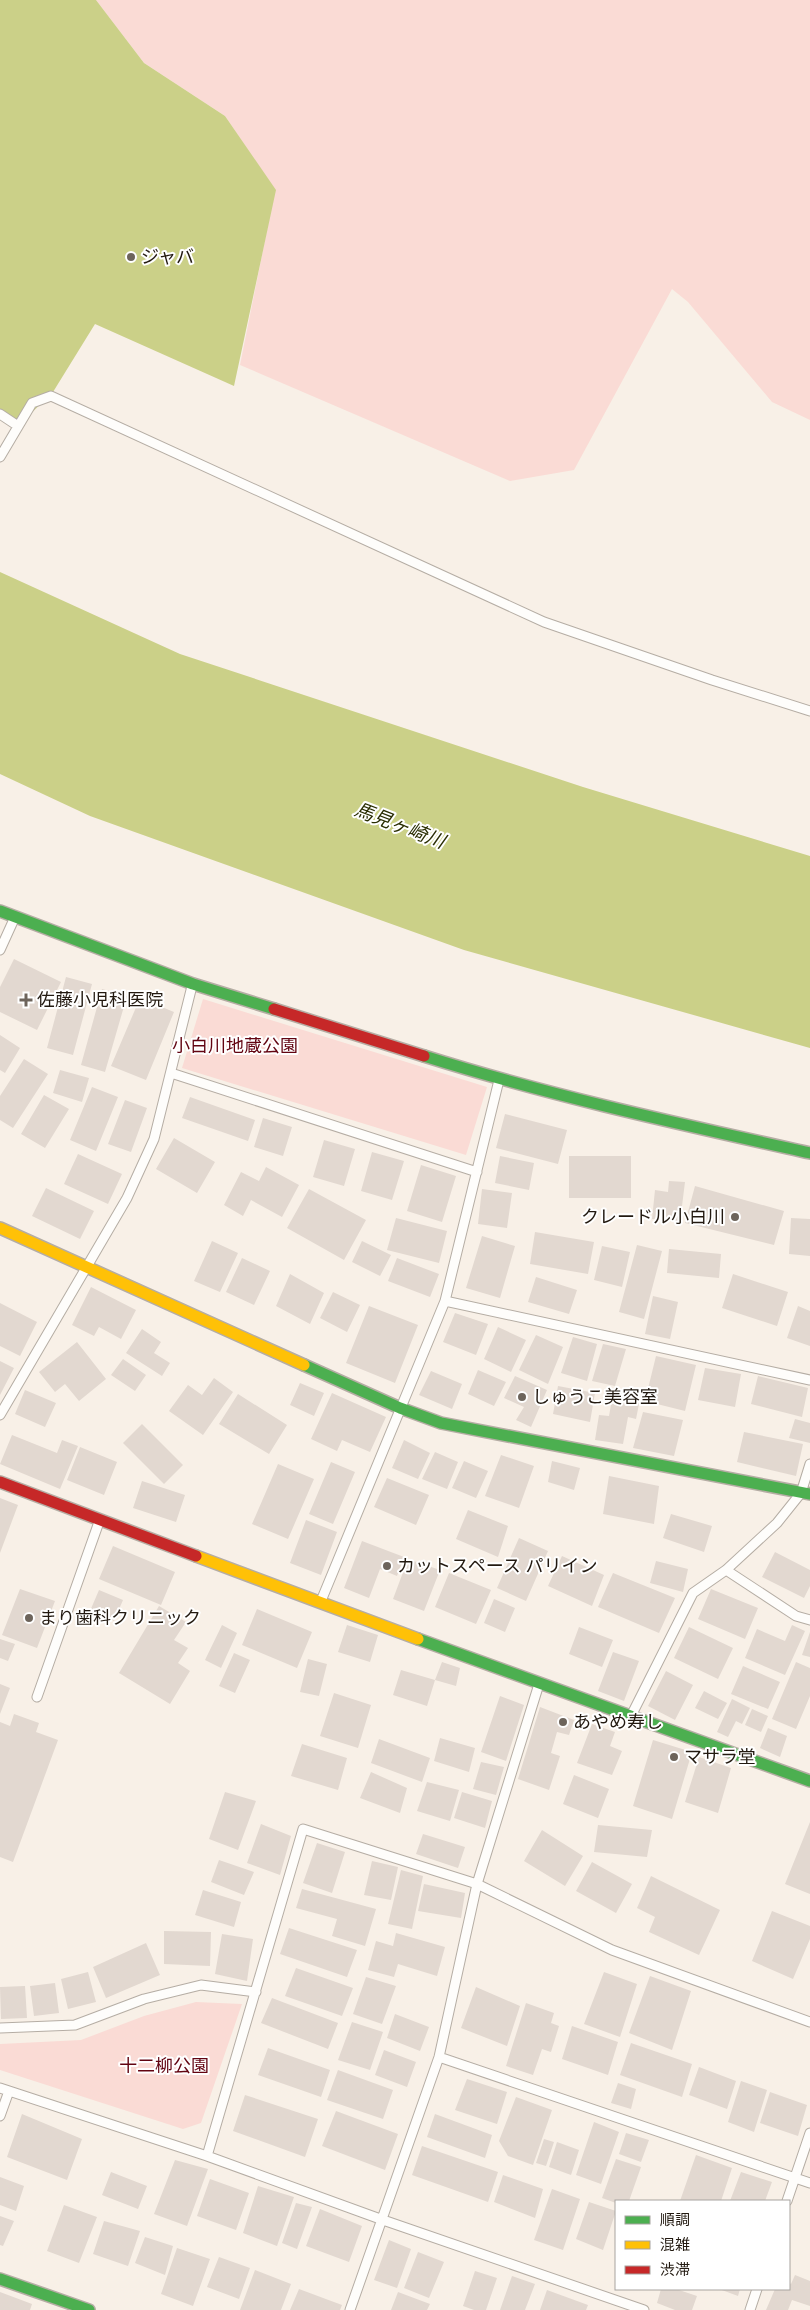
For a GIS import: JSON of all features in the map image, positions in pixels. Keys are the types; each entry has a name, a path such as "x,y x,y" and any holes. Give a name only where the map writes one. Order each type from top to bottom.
{"street":[{"path":"0,911 193,984 500,1080 610,1110 810,1153"},
{"path":"0,1228 400,1408 441,1423 806,1494"},
{"path":"0,1482 320,1603 540,1681 810,1781"},
{"path":"0,2279 88,2310"}],"lane":[{"path":"0,457 32,403 51,396 544,622 712,680 810,711"},
{"path":"0,414 18,426"},
{"path":"0,950 15,917"},
{"path":"0,1415 127,1198 154,1139 193,984"},
{"path":"171,1073 477,1172"},
{"path":"320,1603 445,1301 500,1080"},
{"path":"445,1301 810,1380"},
{"path":"631,1716 693,1593 726,1570 806,1494 810,1464"},
{"path":"36,1697 100,1520"},
{"path":"726,1570 796,1616 810,1620"},
{"path":"350,2310 439,2057 477,1884 540,1681"},
{"path":"207,2156 303,1828 477,1884 612,1950 810,2022"},
{"path":"0,2028 75,2025 144,1999 201,1985 256,1992"},
{"path":"439,2057 810,2183"},
{"path":"0,2116 4,2090 207,2156 383,2220 644,2310"},
{"path":"787,2200 810,2133"},
{"path":"750,2310 757,2290"}],"green space":[{"path":"96,0 810,0 810,420 772,402 688,302 672,289 574,470 510,481 240,365 275,190 225,116 144,63"},
{"name":"小白川地蔵公園","path":"203,999 487,1087 466,1155 182,1068"},
{"name":"十二柳公園","path":"196,2002 242,2004 201,2123 183,2129 0,2070 0,2044 81,2040 144,2016"}],"water":[{"name":"ジャバ","path":"0,0 96,0 144,63 225,116 276,190 234,386 95,324 53,392 18,426 0,414"},
{"name":"馬見ヶ崎川","path":"0,572 180,654 583,787 810,856 810,1048 464,950 90,816 0,774"}],"building":[{"name":"佐藤小児科医院","path":"14,959 61,982 37,1030 0,1012 0,987"},
{"path":"66,977 92,984 73,1055 47,1048"},
{"path":"102,989 127,996 105,1072 81,1065"},
{"path":"140,998 174,1012 146,1080 111,1066"},
{"path":"0,1035 20,1048 5,1073 0,1070"},
{"path":"24,1059 48,1074 13,1128 0,1120 0,1096"},
{"path":"60,1070 89,1078 82,1102 53,1093"},
{"path":"92,1087 118,1097 96,1151 70,1140"},
{"path":"44,1095 69,1109 45,1148 21,1134"},
{"path":"190,1097 255,1120 248,1141 182,1118"},
{"path":"125,1100 147,1108 131,1152 108,1144"},
{"path":"505,1114 567,1130 558,1164 496,1148"},
{"path":"263,1118 292,1127 283,1156 254,1147"},
{"path":"174,1138 215,1162 197,1193 156,1169"},
{"path":"324,1140 355,1149 344,1186 313,1177"},
{"path":"372,1152 404,1161 392,1200 361,1191"},
{"path":"78,1154 122,1174 108,1204 64,1184"},
{"path":"500,1156 534,1163 529,1190 495,1183"},
{"path":"569,1156 631,1156 631,1198 569,1198"},
{"path":"421,1165 456,1176 442,1222 407,1211"},
{"path":"266,1167 299,1185 282,1217 251,1200 243,1216 224,1205 241,1172 259,1181"},
{"path":"669,1181 685,1182 680,1222 652,1219 655,1190 668,1192"},
{"name":"クレードル小白川","path":"695,1186 784,1211 774,1245 685,1223"},
{"path":"46,1188 94,1211 80,1239 32,1216"},
{"path":"309,1189 366,1220 344,1260 287,1228"},
{"path":"482,1189 512,1193 507,1228 478,1224"},
{"path":"396,1218 447,1231 439,1263 387,1250"},
{"path":"791,1218 810,1219 810,1256 789,1254"},
{"path":"535,1232 594,1242 588,1274 530,1264"},
{"path":"482,1236 515,1246 500,1298 466,1288"},
{"path":"212,1241 238,1253 220,1292 194,1281"},
{"path":"362,1241 391,1255 380,1276 352,1262"},
{"path":"637,1245 662,1251 644,1319 619,1312"},
{"path":"602,1246 630,1252 622,1287 594,1280"},
{"path":"669,1249 721,1254 719,1278 667,1273"},
{"path":"242,1258 270,1271 254,1305 226,1292"},
{"path":"397,1258 439,1274 430,1297 388,1281"},
{"path":"290,1274 324,1293 310,1324 276,1306"},
{"path":"733,1274 788,1292 777,1326 722,1308"},
{"path":"536,1277 577,1290 569,1314 528,1302"},
{"path":"91,1287 136,1310 121,1339 99,1327 94,1336 72,1325"},
{"path":"333,1292 360,1305 347,1332 320,1318"},
{"path":"653,1296 678,1302 670,1339 645,1334"},
{"path":"0,1303 37,1322 20,1356 0,1346"},
{"path":"369,1306 418,1325 395,1383 346,1363"},
{"path":"798,1306 810,1311 810,1346 787,1338"},
{"path":"455,1313 488,1324 476,1355 443,1342"},
{"path":"498,1327 526,1340 511,1372 484,1359"},
{"path":"142,1329 161,1342 154,1353 170,1363 162,1376 126,1353"},
{"path":"536,1335 563,1347 548,1384 519,1370"},
{"path":"573,1337 597,1344 587,1381 561,1373"},
{"path":"77,1342 106,1379 79,1401 65,1384 55,1392 39,1372"},
{"path":"603,1344 626,1349 615,1386 592,1381"},
{"path":"656,1356 696,1365 685,1411 645,1401"},
{"path":"123,1359 146,1375 135,1391 111,1375"},
{"path":"0,1361 14,1368 0,1395"},
{"path":"705,1368 741,1374 735,1407 698,1400"},
{"path":"478,1370 506,1382 494,1406 468,1394"},
{"path":"431,1371 462,1384 452,1409 419,1395"},
{"path":"515,1376 547,1390 531,1427 516,1420 524,1407 504,1398"},
{"path":"758,1376 808,1388 802,1417 751,1404"},
{"path":"214,1378 233,1392 203,1435 169,1411 188,1385 202,1395"},
{"path":"300,1383 324,1393 314,1416 290,1405"},
{"path":"558,1386 595,1393 590,1422 553,1414"},
{"path":"25,1390 56,1403 45,1427 15,1414"},
{"path":"332,1393 386,1417 370,1452 342,1440 337,1451 311,1439"},
{"path":"613,1393 640,1399 636,1419 628,1417 623,1444 595,1440 599,1415 609,1416"},
{"path":"238,1394 287,1425 269,1454 219,1424"},
{"path":"643,1412 683,1420 674,1456 633,1448"},
{"path":"795,1419 810,1423 810,1443 789,1438"},
{"path":"142,1424 183,1465 164,1484 123,1443"},
{"path":"744,1432 803,1444 796,1476 737,1462"},
{"path":"12,1435 57,1453 62,1440 78,1446 60,1489 0,1464"},
{"path":"404,1440 430,1453 418,1479 392,1468"},
{"path":"80,1447 117,1462 104,1495 67,1480"},
{"path":"435,1452 458,1462 447,1489 422,1479"},
{"path":"501,1455 534,1466 519,1508 485,1496"},
{"path":"464,1461 488,1471 476,1498 452,1488"},
{"path":"552,1461 580,1468 574,1490 548,1482"},
{"path":"331,1462 355,1472 333,1524 309,1514"},
{"path":"278,1464 314,1479 288,1539 252,1524"},
{"path":"609,1476 659,1486 654,1524 603,1514"},
{"path":"387,1478 429,1495 416,1525 374,1507"},
{"path":"142,1481 185,1495 176,1522 133,1508"},
{"path":"0,1498 18,1505 0,1553"},
{"path":"468,1510 508,1526 498,1557 456,1539"},
{"path":"671,1514 712,1526 704,1552 663,1538"},
{"path":"306,1520 337,1532 321,1575 290,1563"},
{"path":"519,1538 548,1551 526,1601 497,1588"},
{"path":"362,1541 404,1557 397,1576 380,1569 369,1598 344,1588"},
{"path":"113,1546 175,1572 161,1605 99,1579"},
{"path":"775,1552 810,1570 810,1586 804,1598 762,1577"},
{"path":"562,1556 604,1575 592,1606 548,1586"},
{"path":"408,1559 440,1570 424,1611 393,1599"},
{"path":"656,1561 688,1569 683,1592 650,1583"},
{"path":"449,1573 491,1590 476,1624 435,1607"},
{"path":"613,1573 675,1598 659,1633 598,1607"},
{"name":"まり歯科クリニック","path":"20,1589 55,1601 37,1648 2,1635"},
{"path":"711,1589 758,1608 745,1639 698,1619"},
{"path":"99,1590 123,1600 114,1621 90,1611"},
{"path":"494,1599 515,1608 505,1632 484,1623"},
{"path":"159,1606 186,1622 174,1640 188,1648 178,1663 190,1671 170,1704 119,1673"},
{"path":"257,1609 312,1632 297,1668 242,1645"},
{"path":"222,1625 237,1633 221,1668 205,1660"},
{"path":"347,1625 378,1635 370,1662 338,1652"},
{"path":"792,1625 805,1631 785,1675 745,1658 757,1629 785,1641"},
{"path":"579,1627 613,1640 602,1667 569,1654"},
{"path":"689,1627 733,1648 718,1679 674,1658"},
{"path":"810,1632 810,1657 802,1655"},
{"path":"0,1639 15,1644 8,1661 0,1658"},
{"path":"613,1652 639,1661 624,1701 598,1691"},
{"path":"234,1653 250,1660 235,1693 219,1686"},
{"path":"308,1659 327,1664 319,1696 300,1692"},
{"path":"442,1662 460,1668 456,1686 435,1680"},
{"path":"796,1662 810,1668 810,1696 796,1729 772,1719"},
{"path":"743,1666 780,1682 768,1709 731,1694"},
{"path":"401,1670 435,1680 427,1706 393,1695"},
{"path":"666,1671 693,1685 675,1720 648,1706"},
{"path":"0,1684 10,1688 0,1714"},
{"path":"704,1691 727,1703 718,1719 695,1708"},
{"path":"334,1693 371,1705 358,1748 320,1736"},
{"path":"500,1696 524,1705 506,1761 481,1752"},
{"path":"732,1699 750,1708 742,1724 736,1721 728,1737 717,1732"},
{"path":"540,1707 574,1720 569,1735 557,1732 551,1753 560,1756 549,1790 518,1779"},
{"path":"752,1709 768,1716 761,1732 745,1725"},
{"path":"14,1714 39,1723 36,1732 58,1740 13,1862 0,1857 0,1722 10,1726"},
{"path":"592,1724 615,1732 610,1746 622,1751 612,1775 577,1763"},
{"path":"768,1728 787,1736 780,1757 760,1748"},
{"path":"440,1738 475,1748 469,1772 434,1761"},
{"path":"379,1739 430,1758 422,1782 371,1763"},
{"path":"653,1740 692,1752 672,1819 633,1806"},
{"path":"302,1744 347,1758 338,1790 291,1776"},
{"path":"699,1757 731,1768 718,1813 685,1802"},
{"path":"481,1762 504,1767 496,1795 473,1789"},
{"path":"371,1772 407,1788 400,1813 360,1798"},
{"path":"574,1775 609,1789 598,1818 563,1804"},
{"path":"427,1782 459,1790 450,1821 417,1811"},
{"path":"225,1792 256,1801 238,1850 209,1839"},
{"path":"462,1792 492,1801 485,1828 454,1818"},
{"path":"810,1822 810,1894 785,1884"},
{"path":"261,1824 291,1836 280,1875 247,1863"},
{"path":"598,1825 652,1830 647,1857 594,1852"},
{"path":"542,1830 583,1856 565,1886 524,1861"},
{"path":"423,1834 465,1847 458,1868 416,1854"},
{"path":"317,1843 345,1852 332,1893 303,1883"},
{"path":"219,1860 254,1872 244,1895 211,1882"},
{"path":"372,1861 398,1867 391,1900 364,1895"},
{"path":"592,1862 632,1884 616,1913 576,1891"},
{"path":"401,1870 423,1876 412,1929 388,1924"},
{"path":"651,1876 720,1910 699,1955 649,1932 655,1917 637,1908"},
{"path":"424,1884 465,1893 461,1918 418,1911"},
{"path":"302,1889 376,1909 365,1946 332,1936 337,1919 296,1908"},
{"path":"203,1890 241,1902 234,1927 195,1915"},
{"path":"772,1911 810,1926 810,1939 793,1979 752,1961"},
{"path":"289,1928 357,1950 347,1977 280,1954"},
{"path":"164,1931 211,1932 210,1966 164,1964"},
{"path":"396,1933 445,1947 437,1976 398,1964 394,1977 368,1970 376,1941 393,1946"},
{"path":"222,1934 253,1939 247,1981 215,1974"},
{"path":"146,1943 160,1975 106,1998 93,1967"},
{"path":"296,1968 353,1988 342,2016 285,1996"},
{"path":"88,1972 96,2002 68,2009 61,1979"},
{"path":"604,1972 637,1984 620,2037 584,2024"},
{"path":"650,1976 691,1991 672,2050 629,2033"},
{"path":"366,1977 396,1986 382,2024 353,2014"},
{"path":"55,1983 59,2013 34,2016 30,1986"},
{"path":"25,1986 27,2018 1,2019 0,1987"},
{"path":"476,1987 520,2006 507,2046 461,2028"},
{"path":"272,1998 338,2023 328,2049 261,2023"},
{"path":"526,2003 554,2013 551,2023 559,2026 551,2052 542,2049 533,2075 506,2066"},
{"path":"395,2014 429,2027 420,2051 387,2038"},
{"path":"352,2022 383,2032 370,2070 338,2060"},
{"path":"572,2026 618,2042 608,2075 562,2059"},
{"path":"631,2043 692,2064 682,2097 620,2075"},
{"path":"268,2048 330,2070 321,2097 258,2075"},
{"path":"384,2050 416,2062 407,2087 375,2075"},
{"path":"699,2067 736,2081 727,2109 689,2095"},
{"path":"338,2070 393,2090 383,2119 327,2100"},
{"path":"467,2079 507,2092 497,2124 455,2110"},
{"path":"741,2081 767,2090 754,2132 728,2122"},
{"path":"618,2083 636,2089 631,2109 611,2103"},
{"path":"770,2092 807,2105 798,2136 760,2123"},
{"path":"245,2095 318,2119 305,2157 233,2131"},
{"path":"516,2097 552,2110 533,2165 508,2156 499,2141"},
{"path":"336,2111 398,2134 385,2170 322,2146"},
{"path":"22,2114 82,2139 67,2180 7,2157"},
{"path":"435,2114 492,2135 485,2158 427,2137"},
{"path":"594,2122 619,2132 601,2184 576,2175"},
{"path":"626,2133 649,2140 641,2162 619,2154"},
{"path":"544,2139 554,2142 546,2166 536,2163"},
{"path":"557,2142 579,2150 571,2175 549,2167"},
{"path":"422,2146 498,2172 488,2202 412,2175"},
{"path":"696,2155 732,2168 721,2200 680,2200"},
{"path":"616,2159 641,2167 629,2200 615,2200 615,2203 602,2198"},
{"path":"175,2160 208,2169 187,2226 154,2214"},
{"path":"111,2172 147,2186 138,2209 102,2195"},
{"path":"741,2172 772,2182 765,2200 730,2200"},
{"path":"503,2175 543,2189 535,2218 494,2202"},
{"path":"0,2177 24,2186 16,2211 0,2205"},
{"path":"210,2179 249,2193 236,2230 197,2216"},
{"path":"258,2186 294,2197 277,2246 243,2233"},
{"path":"552,2189 580,2199 563,2250 534,2240"},
{"path":"589,2202 615,2211 603,2250 576,2239"},
{"path":"296,2203 312,2207 297,2249 282,2243"},
{"path":"64,2205 97,2217 79,2263 47,2251"},
{"path":"320,2209 362,2226 349,2262 306,2246"},
{"path":"0,2216 14,2221 3,2246 0,2245"},
{"path":"104,2221 140,2231 128,2266 93,2254"},
{"path":"145,2237 173,2246 165,2275 135,2263"},
{"path":"389,2240 411,2249 397,2288 374,2280"},
{"path":"177,2248 210,2259 193,2306 161,2294"},
{"path":"418,2252 444,2262 429,2298 404,2288"},
{"path":"219,2257 250,2268 239,2299 207,2287"},
{"path":"255,2270 291,2284 281,2310 240,2310"},
{"path":"475,2271 497,2278 486,2310 474,2310 463,2306"},
{"path":"795,2275 810,2281 810,2306 792,2300 788,2310 766,2310 775,2290 790,2290"},
{"path":"512,2276 535,2284 525,2310 500,2310"},
{"path":"299,2289 342,2305 340,2310 290,2310"},
{"path":"547,2290 588,2305 586,2310 540,2310"},
{"path":"661,2290 679,2290 697,2296 692,2310 675,2310 657,2303"},
{"path":"722,2290 740,2290 738,2296"},
{"path":"0,2292 32,2304 30,2310 0,2310"},
{"path":"398,2292 430,2304 427,2310 391,2310"}],"traffic: fast":[{"path":"0,911 193,984 274,1009"},
{"path":"424,1056 568,1097 810,1153"},
{"path":"304,1365 400,1408 441,1423 810,1494"},
{"path":"418,1639 810,1781"},
{"path":"0,2279 89,2310"}],"traffic: slow":[{"path":"0,1228 304,1365"},
{"path":"196,1556 418,1639"}],"traffic: jam":[{"path":"274,1009 424,1056"},
{"path":"0,1482 196,1556"}],"place":[{"name":"ジャバ","path":"131,257"},
{"name":"佐藤小児科医院","path":"26,1000"},
{"name":"クレードル小白川","path":"735,1217"},
{"name":"しゅうこ美容室","path":"522,1397"},
{"name":"カットスペース パリイン","path":"387,1566"},
{"name":"まり歯科クリニック","path":"29,1618"},
{"name":"あやめ寿し","path":"563,1722"},
{"name":"マサラ堂","path":"674,1757"}]}
